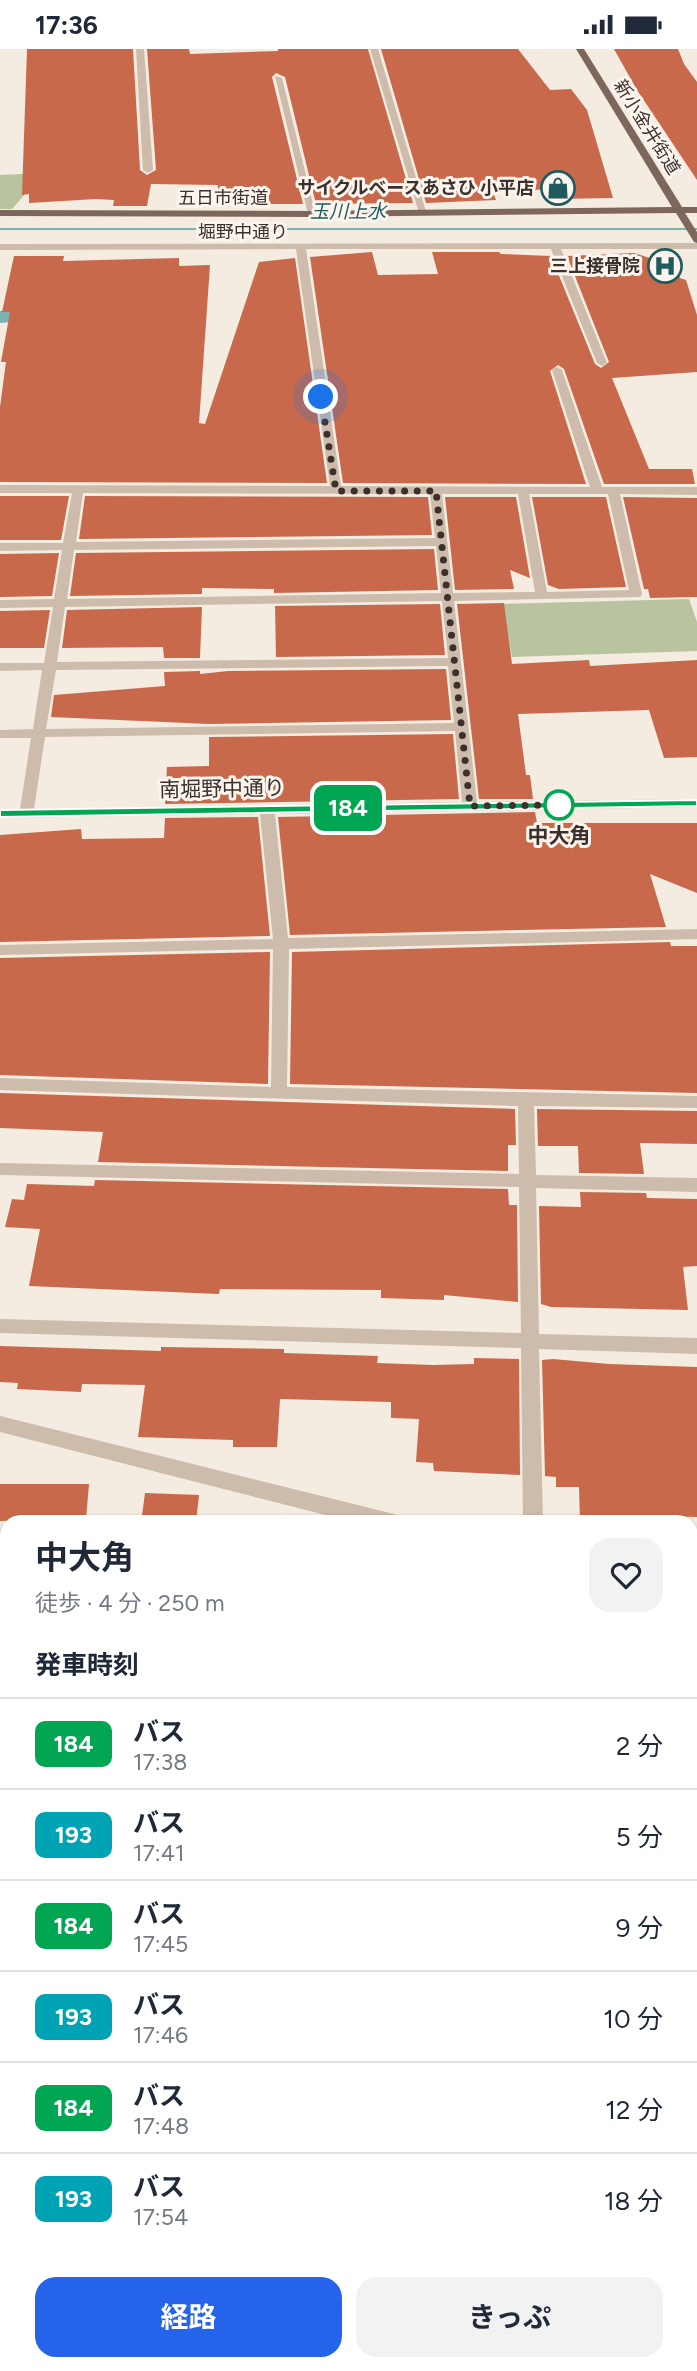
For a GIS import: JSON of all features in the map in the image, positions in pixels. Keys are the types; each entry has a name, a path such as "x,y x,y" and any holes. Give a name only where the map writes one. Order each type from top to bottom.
{"main road":[{"name":"新小金井街道","path":"580,49 680,210 696,241"},
{"name":"五日市街道","path":"0,213 313,214 697,210"}],"street":[{"path":"140,49 148,170"},
{"path":"374,49 400,127 424,213"},
{"path":"278,78 313,214"},
{"name":"堀野中通り","path":"0,247 555,246 696,241"},
{"path":"555,246 602,362"},
{"path":"302,247 336,491"},
{"path":"557,370 597,491"},
{"path":"0,489 697,491"},
{"path":"26,814 78,489"},
{"path":"436,491 470,806"},
{"path":"523,491 542,596"},
{"path":"0,604 636,594 613,491"},
{"path":"0,547 442,542"},
{"path":"0,667 454,662"},
{"path":"0,734 461,727"},
{"name":"南堀野中通り","path":"0,814 697,803"},
{"path":"267,809 281,942 279,1092"},
{"path":"0,950 697,934"},
{"path":"0,1084 697,1103"},
{"path":"526,1100 533,1515"},
{"path":"0,1169 697,1185"},
{"path":"0,1326 697,1346"},
{"path":"0,1424 362,1515"}],"green space":[{"path":"69,172 26,193 12,209 0,209 0,175"},
{"path":"689,599 697,622 697,651 512,657 502,604"}],"water":[{"path":"697,228 697,230 0,230"}],"building":[{"path":"27,49 133,49 140,170 147,175 156,170 147,49 189,49 190,54 278,49 368,49 413,203 316,204 285,77 276,73 272,77 303,204 241,204 238,195 217,197 218,185 151,184 147,206 113,206 114,200 96,199 29,203 29,194 22,195"},
{"path":"381,49 518,49 550,90 571,89 587,110 613,198 554,199 550,189 493,192 496,200 426,203"},
{"path":"614,49 678,49 684,64 697,82 697,180 637,90"},
{"path":"372,252 378,275 438,274 432,252 499,252 551,256 595,364 601,368 609,362 567,256 634,253 675,266 680,278 686,280 697,315 697,372 612,378 649,469 692,469 695,484 604,484 564,369 558,365 550,371 586,484 343,483 310,257"},
{"path":"14,256 64,256 63,261 179,258 179,266 210,265 199,423 205,424 259,262 295,258 327,483 0,482 0,407 6,362 1,362 10,312 2,312"},
{"path":"0,496 69,496 61,540 0,540"},
{"path":"85,496 428,497 432,535 79,539"},
{"path":"445,497 516,497 530,578 510,570 514,589 455,590"},
{"path":"532,497 606,497 626,587 559,589 548,585"},
{"path":"623,497 697,498 697,597 650,598 648,589 644,589"},
{"path":"434,549 438,590 274,593 274,589 202,588 202,594 70,596 76,553"},
{"path":"59,553 52,596 0,597 0,554"},
{"path":"504,603 512,664 589,660 590,666 697,660 697,757 664,758 649,710 518,714 526,775 530,775 533,799 479,799 457,604"},
{"path":"440,604 445,655 276,657 275,606"},
{"path":"202,607 200,658 164,658 163,647 62,648 67,610"},
{"path":"50,610 44,648 0,648 0,611"},
{"path":"446,669 451,720 209,724 51,717 54,695 165,686 164,672 200,671 200,674 228,671"},
{"path":"453,734 459,799 165,804 167,767 209,766 209,737"},
{"path":"535,812 537,823 697,823 697,893 650,874 666,927 290,935 278,817"},
{"path":"258,817 270,936 0,942 0,835 81,829 82,839 164,838 165,818"},
{"path":"670,942 671,946 697,946 697,1093 290,1084 292,952"},
{"path":"270,952 268,1084 0,1075 0,958"},
{"path":"0,1093 515,1109 516,1145 508,1145 508,1171 98,1162 103,1132 0,1128"},
{"path":"537,1109 697,1111 697,1144 640,1143 644,1174 579,1173 578,1146 538,1146"},
{"path":"95,1180 508,1189 509,1205 517,1205 518,1302 444,1295 444,1300 381,1298 381,1290 220,1289 219,1294 29,1286 40,1229 5,1227 12,1199 24,1200 27,1184 94,1186"},
{"path":"580,1192 646,1193 647,1198 697,1199 697,1266 683,1267 688,1310 551,1307 541,1304 539,1206 581,1207"},
{"path":"0,1346 161,1351 161,1347 284,1349 284,1353 378,1356 377,1363 433,1365 474,1364 474,1358 519,1359 520,1475 434,1471 433,1463 416,1462 419,1419 391,1418 391,1402 280,1399 277,1447 233,1447 233,1440 138,1437 145,1385 82,1384 81,1392 17,1389 18,1383 0,1382"},
{"path":"542,1360 697,1367 697,1515 580,1515 579,1487 556,1487 556,1477 545,1476"},
{"path":"0,1484 89,1484 86,1515 0,1515"},
{"path":"145,1493 199,1495 197,1515 142,1515"}],"waterway":[{"path":"0,317 58,313"}],"bus line":[{"name":"184","path":"0,814 697,803"}],"place":[{"name":"サイクルベースあさひ 小平店","path":"558,188"},
{"name":"三上接骨院","path":"665,266"},
{"name":"中大角","path":"559,805"}],"route":[{"path":"321,397 336,491 436,491 470,806 571,805 559,805"}],"water label":[{"name":"玉川上水","path":"348,211"}]}
